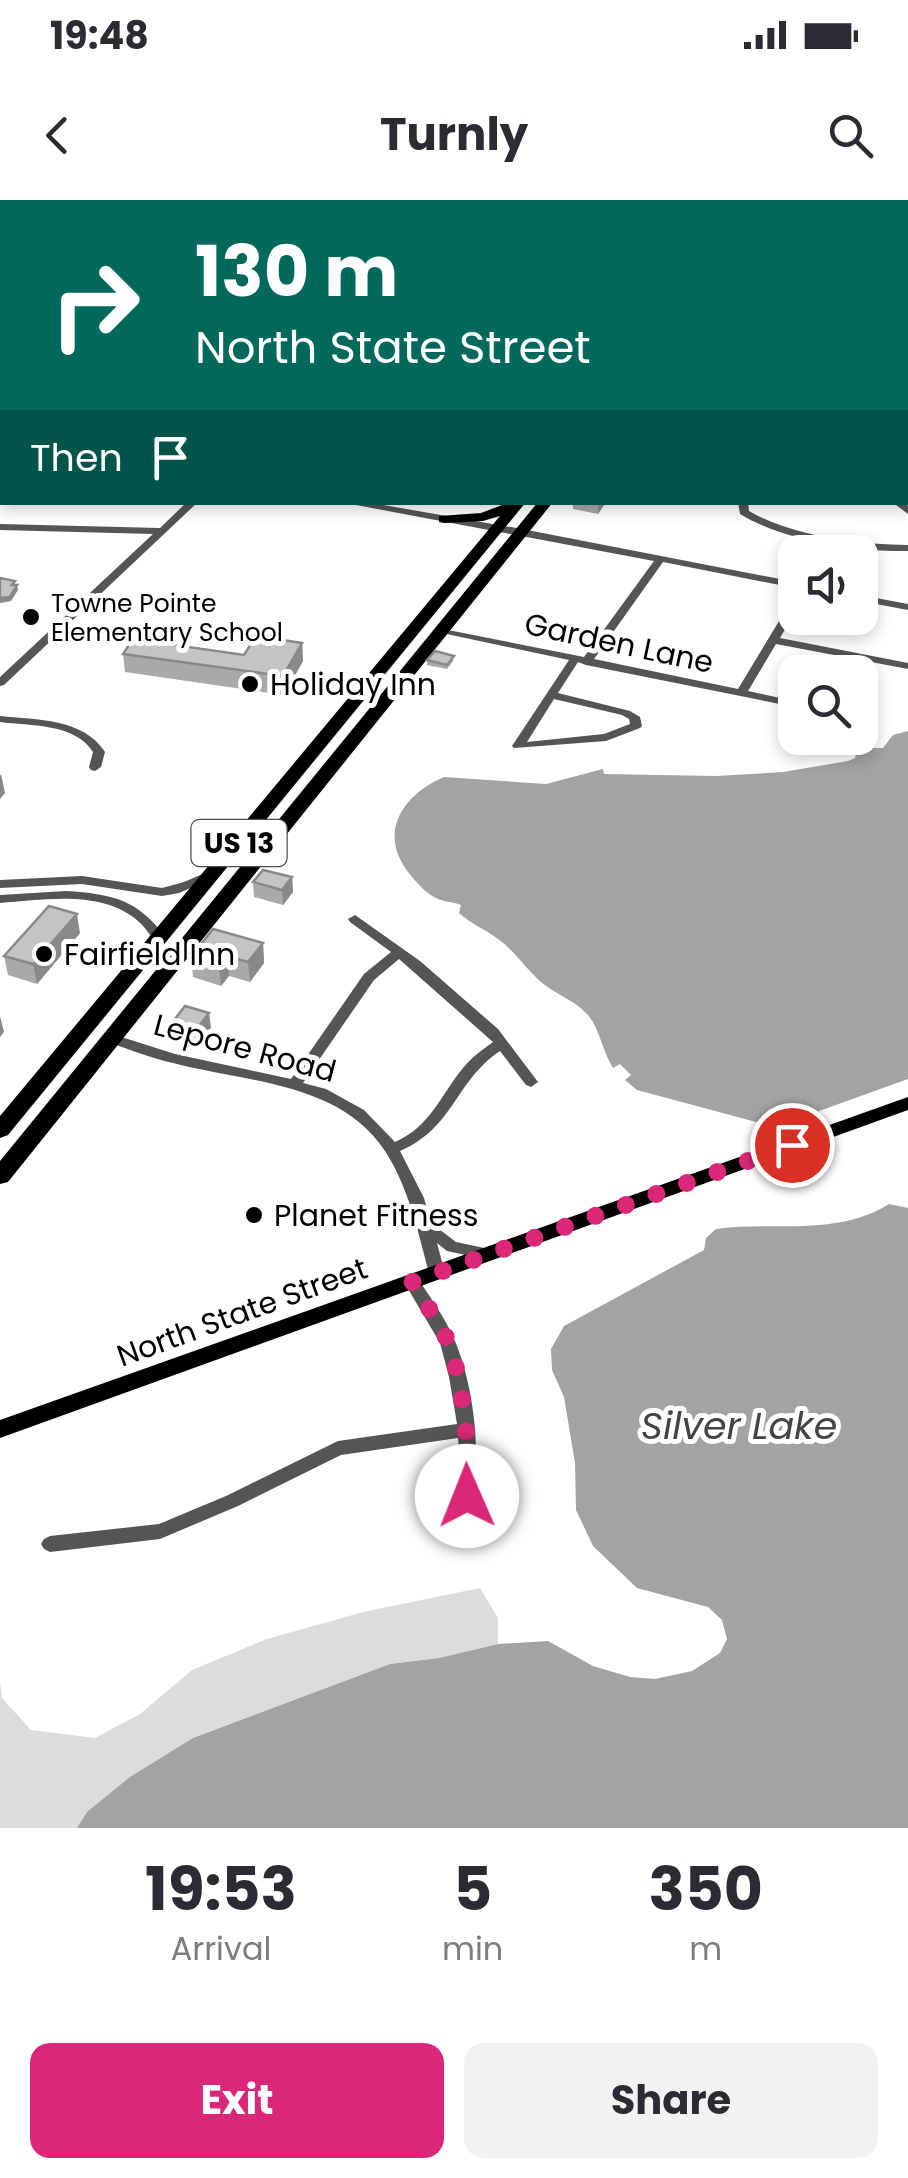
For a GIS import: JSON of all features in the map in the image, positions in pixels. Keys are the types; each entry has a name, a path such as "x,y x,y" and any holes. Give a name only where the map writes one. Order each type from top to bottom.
{"highway":[{"path":"444,520 483,518 512,505"},
{"name":"US 13","path":"0,1130 517,505"},
{"name":"US 13","path":"0,1176 544,505"},
{"path":"444,520 472,537 476,554"},
{"path":"238,880 240,867 261,841 250,828"},
{"path":"112,1039 104,1026 117,990"}],"main road":[{"name":"North State Street","path":"0,1429 908,1104"},
{"name":"North State Street","path":"0,1438 48,1414"}],"street":[{"path":"0,682 190,505"},
{"path":"362,505 778,582"},
{"path":"743,505 744,512 763,524 882,548 908,548"},
{"path":"0,526 162,531"},
{"path":"552,695 626,713 634,717 636,726 606,737 518,746 552,695 660,559"},
{"path":"878,602 908,608"},
{"name":"Garden Lane","path":"442,630 778,701"},
{"path":"740,694 778,634"},
{"path":"775,640 908,666"},
{"path":"0,718 58,728 90,739 99,752 95,767"},
{"path":"0,884 84,880 160,894 183,889 217,871"},
{"path":"0,899 66,895 111,901 141,912 159,938"},
{"path":"356,919 415,964 502,1044 531,1082"},
{"path":"296,1082 369,977 398,953"},
{"name":"Lepore Road","path":"112,1039 165,1056 296,1082 350,1106 372,1124 392,1149 415,1191 437,1273"},
{"path":"392,1149 423,1137 471,1064 502,1044"},
{"path":"428,1228 452,1247 490,1254"},
{"path":"412,1282 448,1342 470,1474 467,1496 460,1504"},
{"path":"50,1544 160,1531 232,1502 338,1448 464,1430"}],"shaded area":[{"path":"480,1588 498,1618 498,1644 439,1658 390,1664 193,1738 87,1812 77,1828 0,1828 0,1681 2,1698 31,1730 95,1738 140,1714 192,1670 267,1639 363,1612"}],"water":[{"path":"908,731 908,1079 783,1124 756,1122 637,1090 625,1080 631,1075 620,1064 613,1068 586,1013 541,982 493,935 459,913 461,905 425,891 408,872 395,843 395,830 406,805 444,777 546,784 603,769 604,774 716,776 783,772 848,761 856,755 878,755 878,748 883,748 893,735"},
{"name":"Silver Lake","path":"889,1204 908,1208 908,1828 77,1828 87,1812 130,1777 193,1738 390,1664 439,1658 498,1644 548,1641 593,1666 630,1677 655,1679 692,1671 720,1653 727,1639 722,1620 708,1607 637,1588 593,1546 576,1510 575,1463 564,1397 552,1370 551,1349 564,1326 704,1250 706,1238 716,1229 848,1221"}],"building":[{"name":"Towne Pointe Elementary School","path":"0,578 15,581 12,585 17,585 10,597 0,598"},
{"path":"256,636 302,643 283,676 123,654 133,639 244,655"},
{"path":"435,651 454,656 447,665 427,660"},
{"path":"263,870 292,877 282,890 253,882"},
{"path":"49,906 77,914 33,964 4,956"},
{"path":"213,929 263,943 248,962 227,956 219,966 191,957"},
{"path":"185,1006 209,1013 196,1030 172,1023"}],"place":[{"name":"Towne Pointe Elementary School","path":"31,617"},
{"name":"Holiday Inn","path":"250,684"},
{"name":"Fairfield Inn","path":"44,954"},
{"name":"Planet Fitness","path":"254,1215"}],"route":[{"path":"467,1496 470,1474 454,1365 448,1342 412,1282 792,1145"}]}
